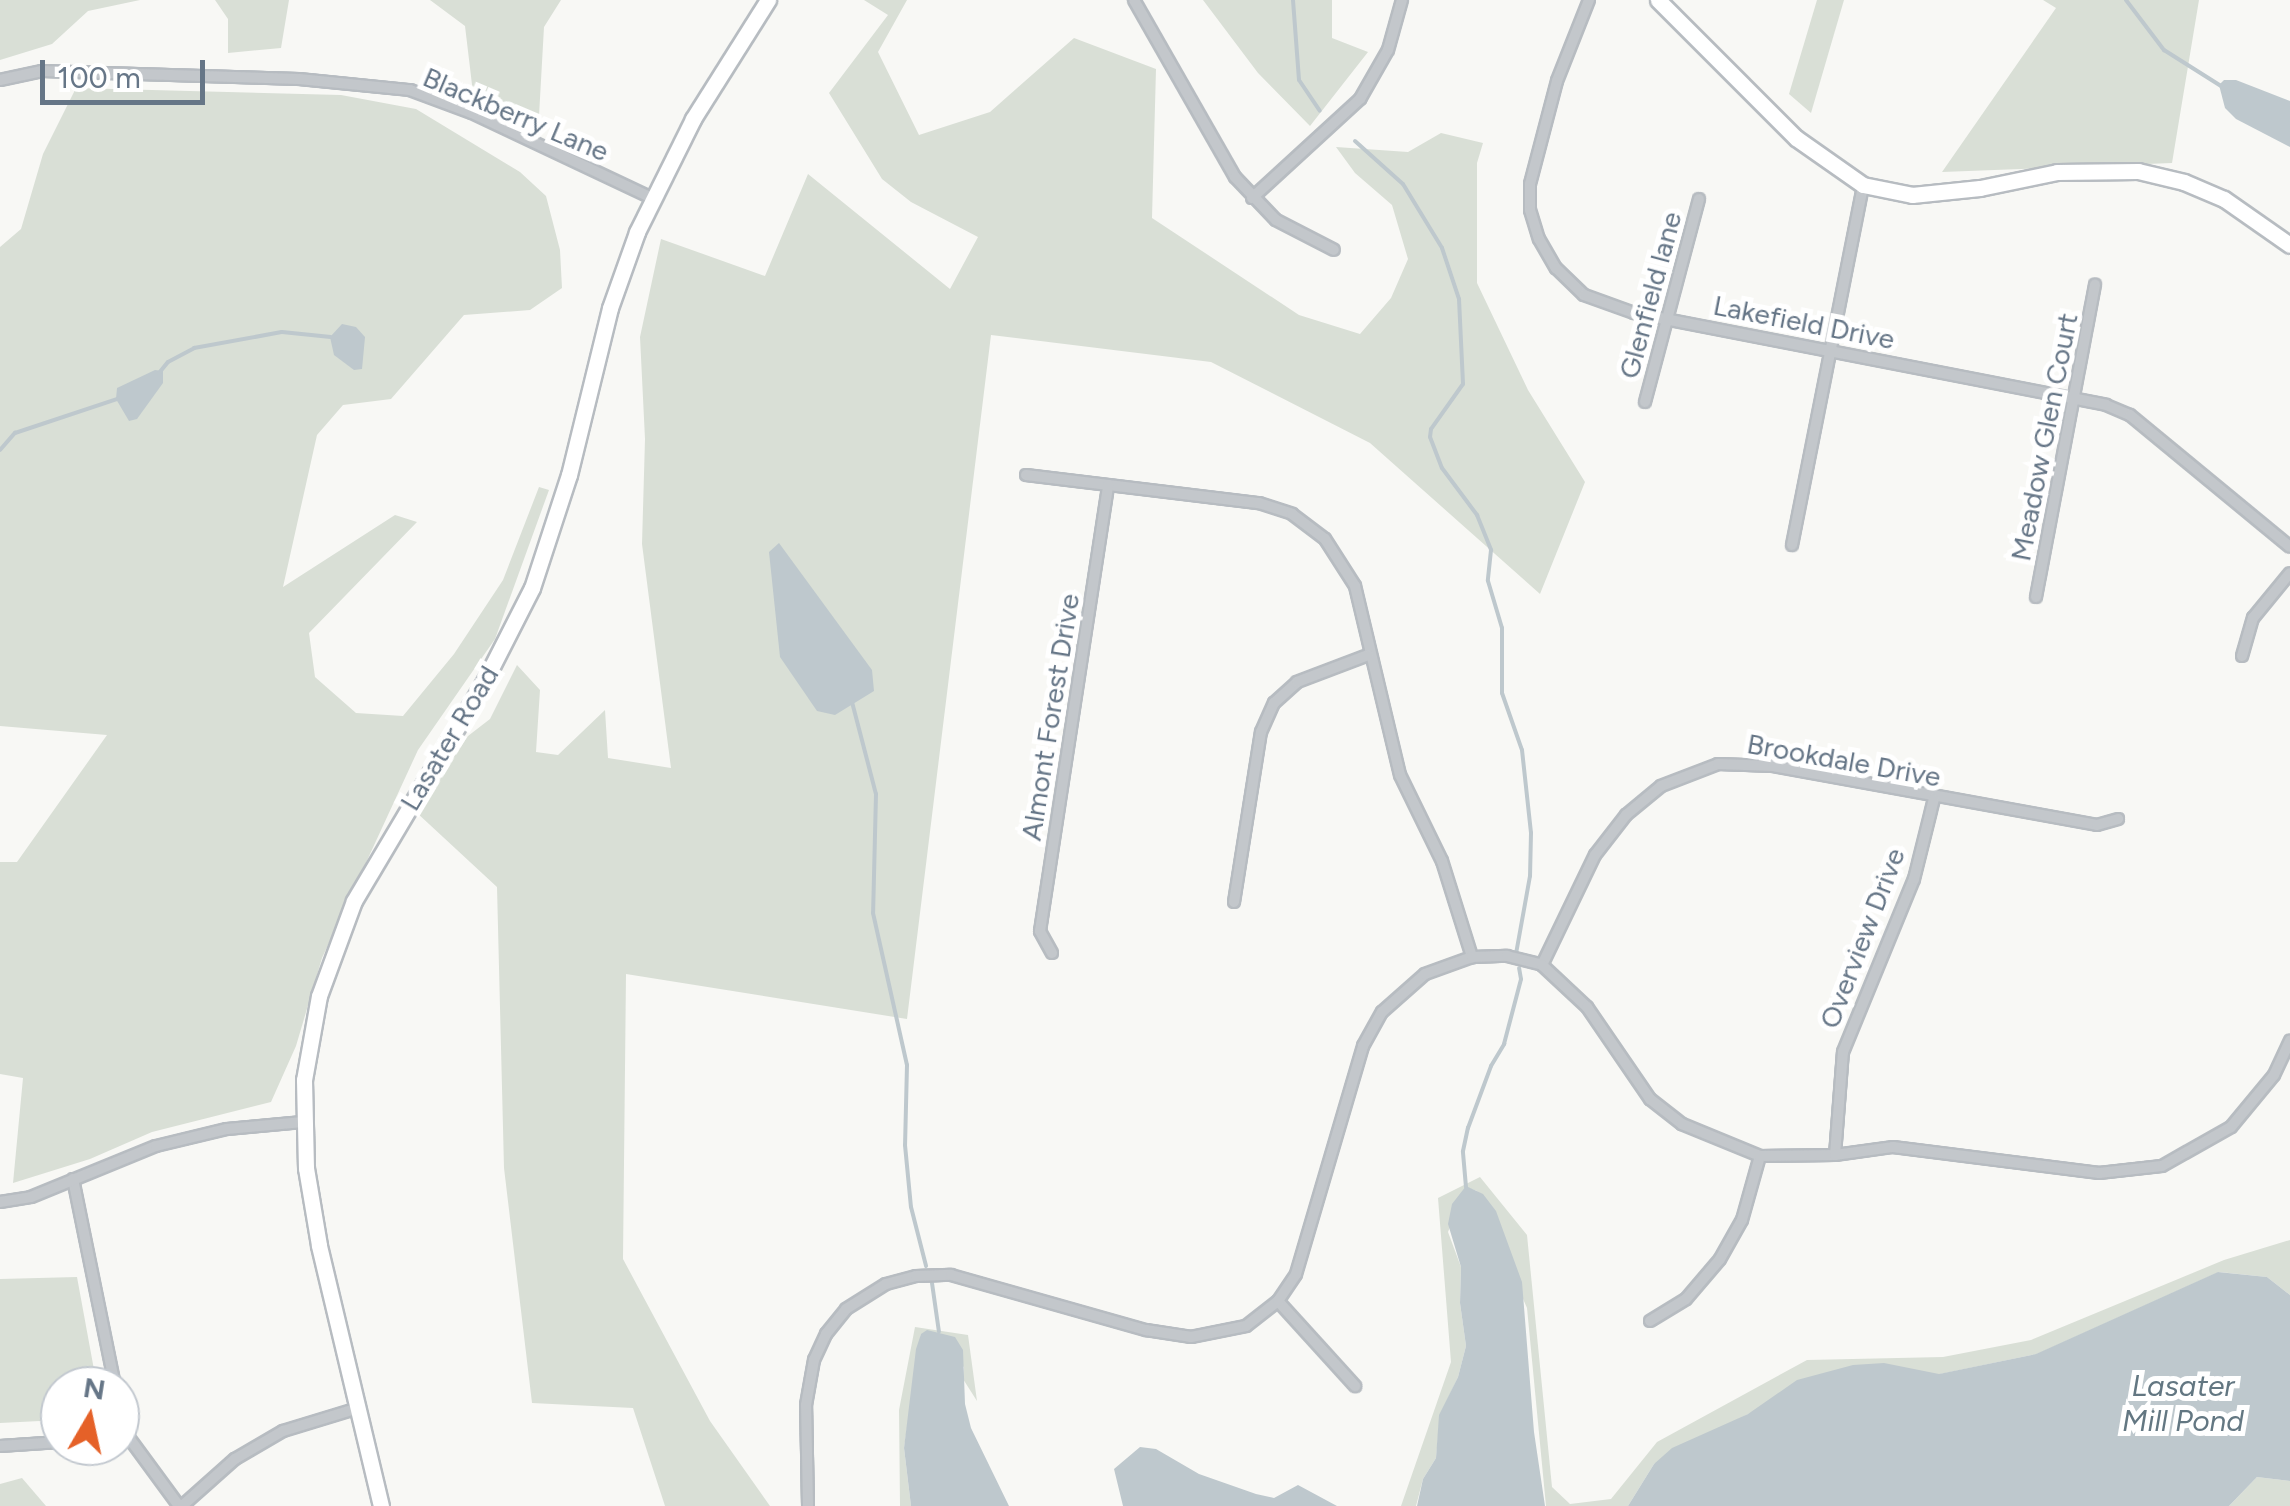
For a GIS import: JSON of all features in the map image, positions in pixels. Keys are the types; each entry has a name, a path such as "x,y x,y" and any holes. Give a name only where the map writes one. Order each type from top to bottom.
{"street":[{"name":"Lasater Road","path":"381,1506 312,1211 303,1122 313,1022 332,950 372,870 483,684 532,588 569,475 610,308 652,198 693,119 768,0"},
{"path":"1134,0 1235,177 1276,220 1334,250"},
{"path":"1252,198 1360,98 1388,50 1402,0"},
{"name":"Lakefield Drive","path":"1589,0 1557,81 1530,184 1530,210 1539,240 1556,268 1584,295 1606,306 2074,398 2130,415 2290,546"},
{"path":"1658,0 1796,138 1864,185 1912,194 1980,188 2057,172 2138,171 2184,182 2224,198 2290,244"},
{"name":"Blackberry Lane","path":"0,80 42,71 300,79 410,90 472,113 652,198"},
{"path":"1792,545 1864,185"},
{"name":"Glenfield lane","path":"1645,402 1699,199"},
{"name":"Meadow Glen Court","path":"2036,596 2095,285"},
{"path":"1026,475 1259,503 1310,525 1349,572 1400,775 1442,861 1472,957"},
{"name":"Almont Forest Drive","path":"1052,953 1040,932 1108,485"},
{"path":"2242,656 2253,618 2290,573"},
{"path":"1234,902 1261,732 1274,704 1297,682 1368,655"},
{"name":"Brookdale Drive","path":"1542,965 1580,882 1609,834 1644,798 1679,776 1733,762 2096,825 2118,819"},
{"name":"Overview Drive","path":"1835,1154 1843,1052 1914,879 1934,798"},
{"path":"808,1506 806,1404 814,1360 826,1334 846,1308 886,1284 916,1276 951,1275 1146,1330 1191,1337 1246,1326 1278,1302 1296,1274 1363,1046 1382,1012 1425,974 1472,957 1507,956 1542,965 1587,1007 1650,1099 1682,1124 1760,1156 1835,1154 1892,1146 2099,1173 2162,1166 2231,1127 2274,1075 2290,1041"},
{"path":"0,1202 32,1196 156,1146 227,1130 303,1122"},
{"path":"1650,1321 1686,1299 1720,1260 1742,1220 1760,1156"},
{"path":"73,1179 111,1366"},
{"path":"1278,1302 1355,1386"},
{"path":"140,1455 181,1506 235,1458 283,1431 358,1408"},
{"path":"0,1446 40,1443"}],"shaded area":[{"path":"0,0 140,0 88,11 52,44 0,60"},
{"path":"215,0 289,0 281,48 228,53 228,19"},
{"path":"430,0 561,0 544,27 539,116 473,93 465,26"},
{"path":"864,0 907,0 878,52 919,135 990,112 1074,38 1156,69 1152,218 1299,315 1360,334 1391,298 1408,259 1392,205 1355,173 1336,147 1408,152 1441,133 1483,143 1477,163 1477,283 1528,390 1585,482 1540,594 1370,443 1211,362 991,335 907,1019 626,974 623,1259 710,1421 770,1506 665,1506 633,1408 532,1403 504,1168 497,887 416,812 468,736 490,719 517,665 540,690 536,752 558,755 605,710 608,758 671,768 642,544 645,439 640,337 661,239 765,276 808,174 950,289 978,237 911,202 882,179 829,93 888,15"},
{"path":"1203,0 1332,0 1332,38 1368,52 1310,126 1258,73"},
{"path":"1817,0 1844,0 1811,113 1789,94"},
{"path":"2043,0 2199,0 2172,163 1942,172 2056,8"},
{"path":"76,88 341,95 416,109 520,172 546,196 560,250 562,288 530,310 464,315 391,399 343,405 317,435 283,587 395,515 417,522 309,633 315,677 356,713 403,716 454,654 503,580 539,487 549,490 495,639 418,750 322,958 296,1046 271,1102 152,1132 90,1159 13,1183 23,1078 0,1074 0,862 17,862 107,735 0,726 0,247 21,229 43,154"},
{"path":"1480,1177 1527,1235 1552,1487 1570,1504 1611,1499 1657,1442 1807,1360 1943,1357 2031,1340 2224,1260 2290,1240 2290,1295 2267,1277 2219,1272 2037,1354 1748,1414 1654,1464 1628,1506 1546,1506 1527,1308 1477,1191 1466,1187 1448,1232 1461,1267 1460,1303 1466,1346 1458,1377 1440,1415 1436,1458 1423,1479 1416,1506 1401,1506 1451,1362 1438,1198"},
{"path":"77,1277 93,1366 40,1366 40,1421 0,1423 0,1279"},
{"path":"915,1327 968,1335 977,1401 963,1379 964,1367 921,1334 904,1448 911,1506 900,1506 899,1410"},
{"path":"2257,1477 2290,1481 2290,1506 2229,1506"},
{"path":"22,1478 46,1506 0,1506 0,1484"}],"water":[{"path":"2224,80 2236,80 2290,101 2290,147 2236,119 2225,108 2219,85"},
{"path":"342,324 356,327 365,337 362,369 354,370 334,355 330,337"},
{"path":"155,370 163,371 163,383 137,419 129,421 116,399 117,388"},
{"path":"779,543 872,670 874,691 835,715 817,711 780,657 769,552"},
{"path":"1466,1186 1483,1194 1496,1211 1522,1282 1534,1432 1545,1506 1417,1506 1423,1479 1436,1458 1439,1415 1458,1377 1466,1346 1460,1303 1461,1267 1448,1224 1452,1204"},
{"name":"Lasater Mill Pond","path":"2218,1272 2267,1277 2290,1295 2290,1481 2257,1477 2229,1506 1628,1506 1654,1464 1672,1448 1748,1414 1797,1380 1853,1365 1884,1363 1939,1374 2036,1354"},
{"path":"927,1330 955,1337 963,1350 965,1404 971,1428 1009,1506 911,1506 904,1448 916,1349 921,1334"},
{"path":"1140,1447 1156,1449 1199,1474 1256,1494 1274,1498 1298,1485 1337,1506 1123,1506 1114,1469"}],"waterway":[{"path":"1293,0 1299,80 1320,111"},
{"path":"2126,0 2164,50 2221,86"},
{"path":"1355,141 1403,184 1442,248 1459,299 1463,384 1431,429 1430,437 1442,468 1477,515 1491,550 1488,581 1502,628 1502,693 1522,750 1531,833 1530,876 1516,954"},
{"path":"159,373 168,362 194,348 282,332 331,337"},
{"path":"0,450 15,433 117,399"},
{"path":"852,702 876,794 873,913 907,1065 905,1145 911,1207 926,1266"},
{"path":"1466,1187 1463,1151 1468,1128 1491,1066 1504,1044 1521,979 1519,968"},
{"path":"932,1283 939,1332"}]}
